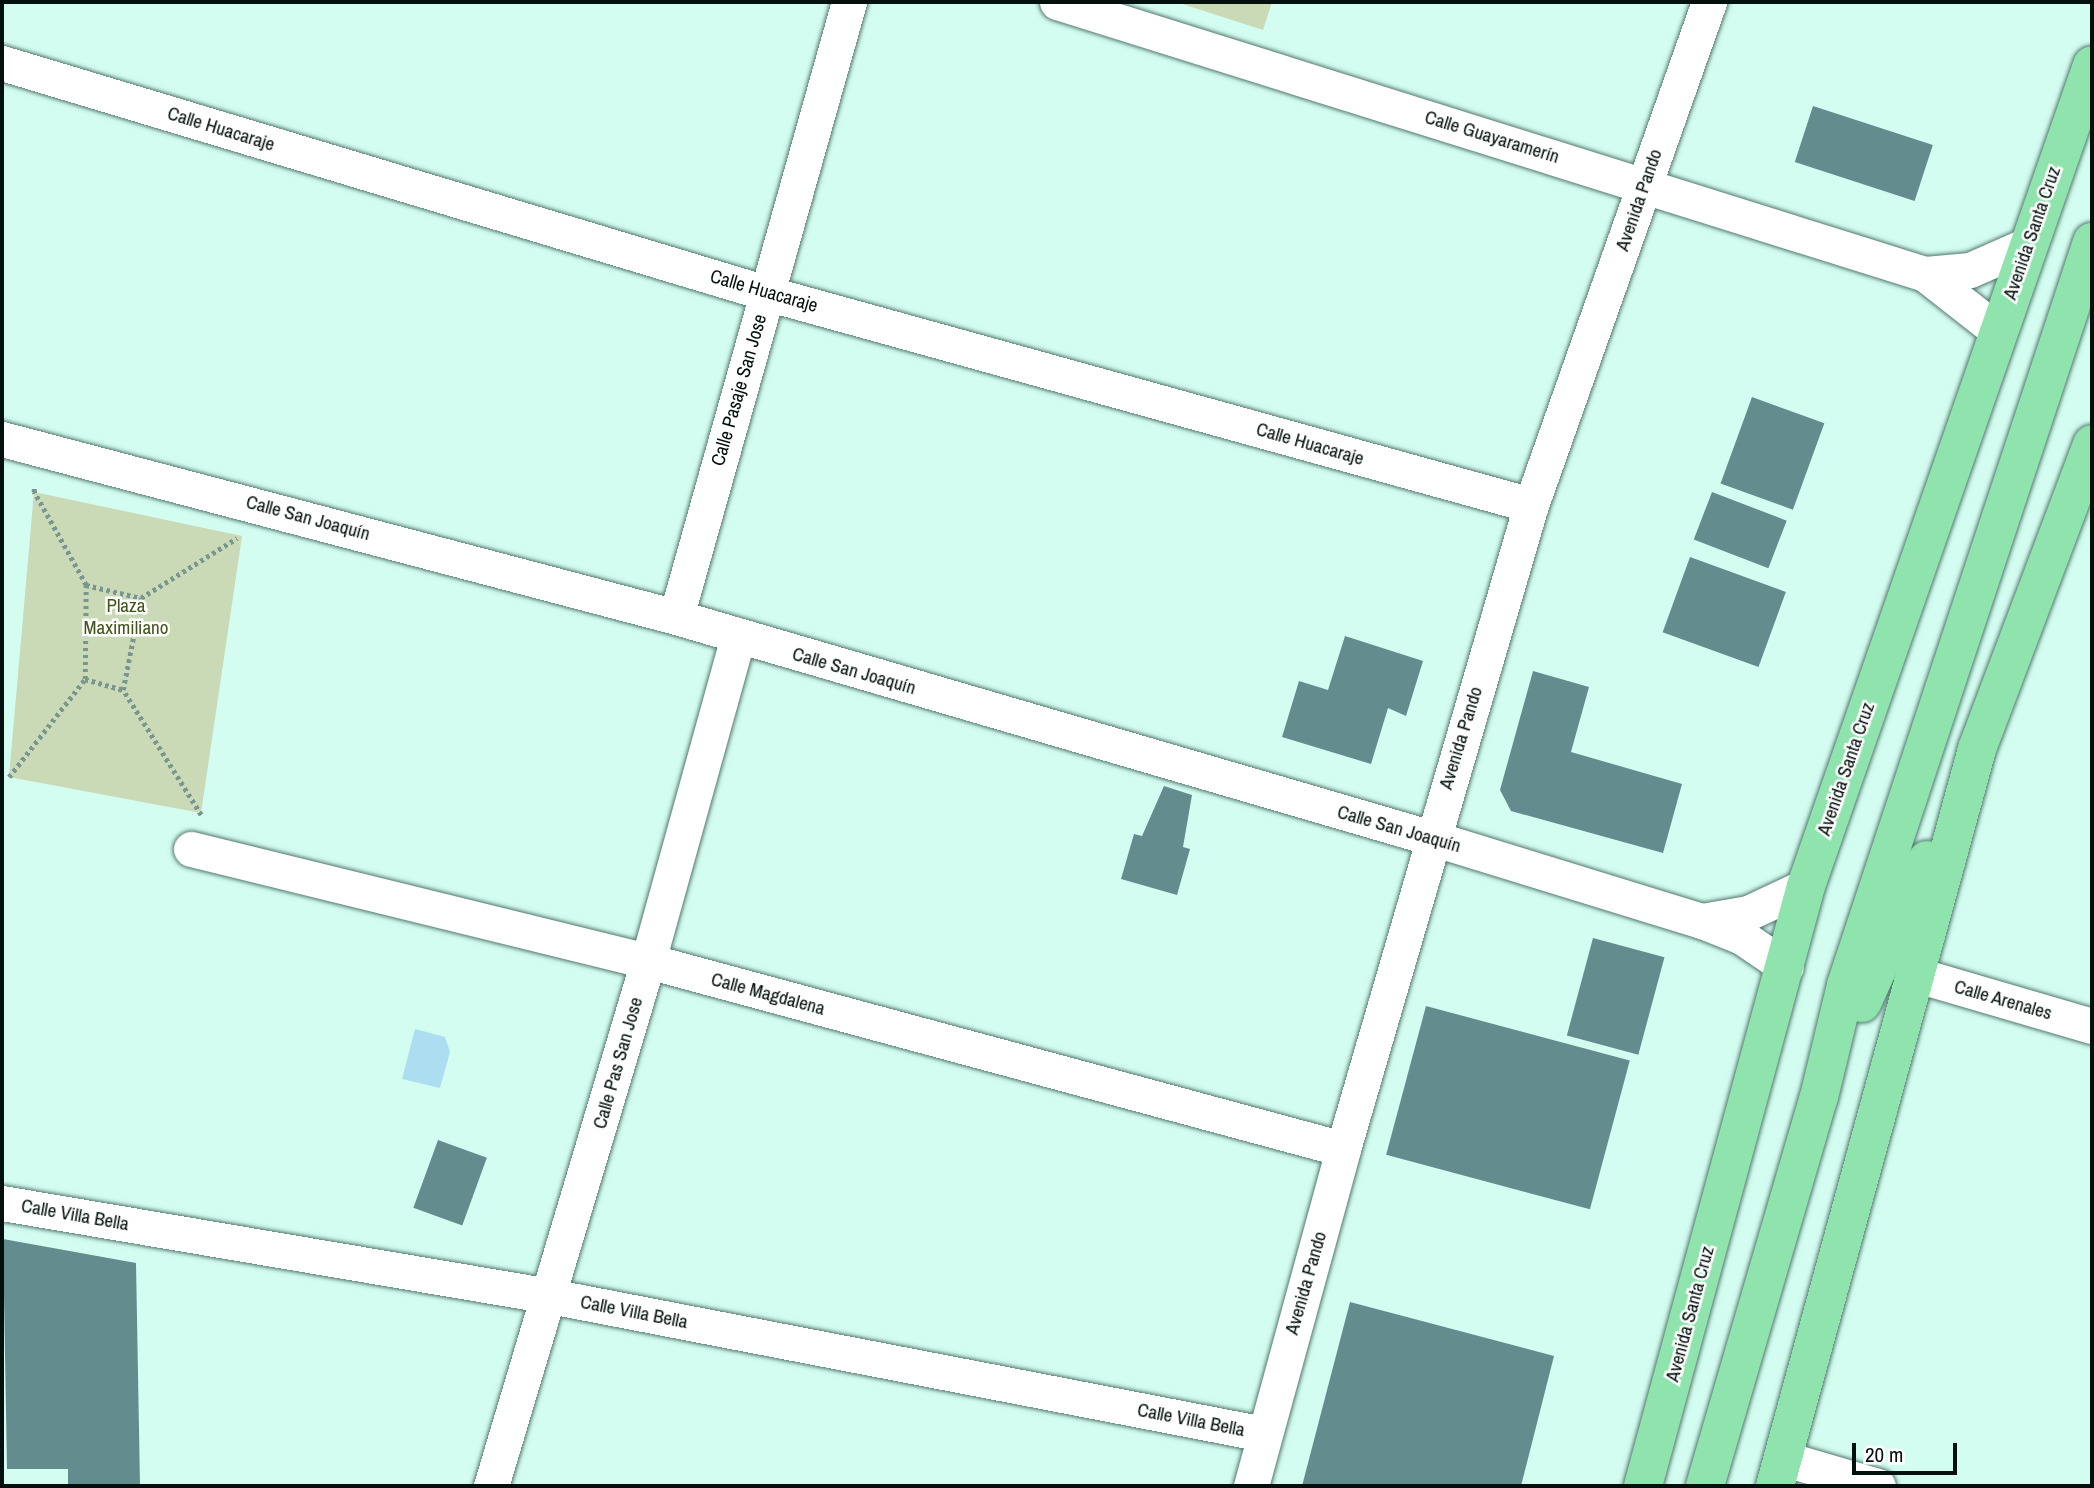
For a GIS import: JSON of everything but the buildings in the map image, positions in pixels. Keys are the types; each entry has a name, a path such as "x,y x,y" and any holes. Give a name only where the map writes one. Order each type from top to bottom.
{"main road":[{"name":"Avenida Santa Cruz","path":"1643,1486 1806,887 2092,65"},
{"path":"1705,1486 1819,1097 1846,985 1900,813 2092,242"},
{"path":"1819,1097 1977,749 2092,444"},
{"path":"1779,1472 1977,749"}],"street":[{"name":"Calle Pasaje San Jose","path":"676,617 849,2"},
{"name":"Calle Guayaramerín","path":"1057,2 1925,274 1999,332"},
{"name":"Avenida Pando","path":"1251,1486 1343,1149 1531,505 1709,2"},
{"name":"Calle Huacaraje","path":"2,63 766,293 1531,505"},
{"name":"Calle Guayaramerín","path":"1925,274 1970,270 2027,246"},
{"name":"Calle San Joaquín","path":"2,439 676,617 1432,838 1702,921 1742,937 1786,967"},
{"name":"Calle Pas San Jose","path":"491,1486 648,961 738,637"},
{"name":"Calle Magdalena","path":"191,849 648,961 1343,1149"},
{"name":"Calle San Joaquín","path":"1702,921 1748,913 1806,887"},
{"name":"Calle Arenales","path":"1914,974 2092,1026"},
{"name":"Calle Villa Bella","path":"2,1203 550,1296 1264,1434"},
{"path":"1779,1472 1878,1486"}],"path":[{"path":"9,777 85,679 86,585 34,492 37,449"},
{"path":"86,585 141,598 242,536 248,502"},
{"path":"123,690 141,598"},
{"path":"85,679 123,690 201,813 191,849"}],"green space":[{"path":"1176,2 1272,2 1263,30"},
{"name":"Plaza Maximiliano","path":"34,492 242,536 201,813 9,777"}],"water":[{"path":"415,1029 445,1037 450,1052 440,1088 402,1079"}]}
